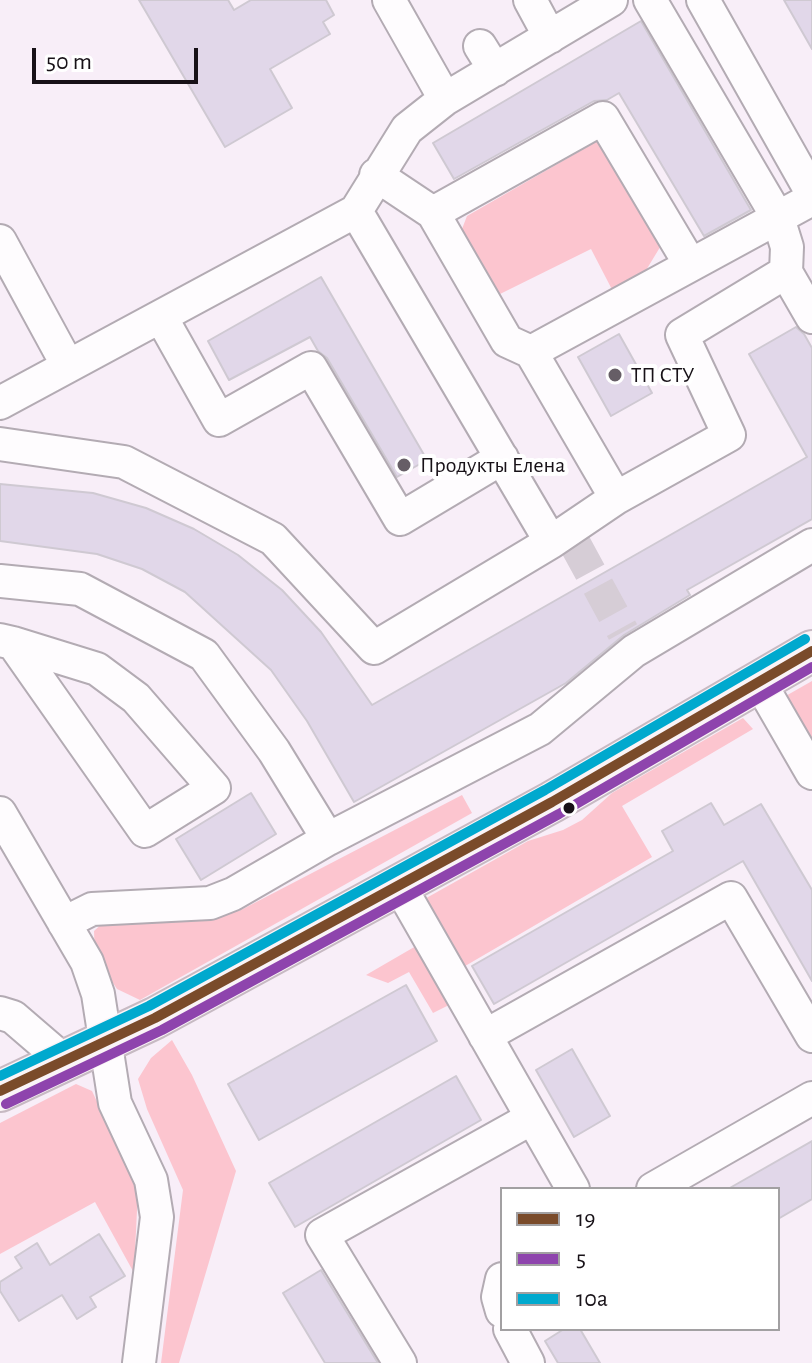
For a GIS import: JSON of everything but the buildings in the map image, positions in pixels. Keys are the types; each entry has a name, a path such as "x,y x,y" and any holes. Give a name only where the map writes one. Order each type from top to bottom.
{"main road":[{"path":"0,1091 169,1011 760,683 812,651"}],"street":[{"path":"389,0 445,99"},
{"path":"530,0 550,37"},
{"path":"0,403 356,211 407,129 445,99 488,58 550,37 611,0"},
{"path":"650,0 778,218 787,247 786,272 812,317"},
{"path":"703,0 803,154 812,193"},
{"path":"433,213 603,118 690,264"},
{"path":"376,175 433,213 507,341 531,352 616,498"},
{"path":"531,352 812,199"},
{"path":"356,211 502,458 565,539"},
{"path":"0,241 68,366"},
{"path":"0,444 124,462 273,539 374,648 565,539 616,498 729,435 682,335 786,272"},
{"path":"161,317 219,420 311,368 400,519 502,458"},
{"path":"64,923 92,909 210,903 233,894 328,839 540,729 628,642 812,545"},
{"path":"0,581 80,589 204,655 274,751 328,839"},
{"path":"6,642 97,669 136,698 214,788 145,831 6,642"},
{"path":"760,683 812,773"},
{"path":"4,830 64,923 90,973 98,994 115,1103 151,1180 157,1217 139,1363"},
{"path":"399,885 572,1187"},
{"path":"485,1036 731,898 812,1036"},
{"path":"0,1013 13,1017 63,1060"},
{"path":"656,1187 812,1098"},
{"path":"400,1363 322,1235 532,1118"},
{"path":"511,1331 526,1362"}],"shaded area":[{"path":"606,136 665,239 631,295 619,303 591,249 500,294 462,229 467,216"},
{"path":"812,681 812,761 777,701"},
{"path":"743,718 753,729 622,806 652,857 460,969 421,901 528,841 563,830 582,820 612,793"},
{"path":"462,795 472,813 140,1000 117,989 95,956 94,931 107,919 239,911"},
{"path":"416,946 449,1005 433,1013 409,972 388,983 366,975"},
{"path":"172,1040 192,1075 236,1171 179,1363 161,1363 183,1190 147,1109 138,1079 151,1058"},
{"path":"76,1084 92,1091 138,1189 134,1273 95,1202 0,1254 0,1123"}],"tunnel":[{"path":"575,544 623,632"}],"transit line":[{"name":"10а","path":"0,1076 149,1006 545,790 805,639"},
{"name":"19","path":"0,1091 155,1018 552,802 812,651"},
{"name":"5","path":"6,1104 162,1030 559,814 812,667"}],"place":[{"name":"ТП СТУ","path":"615,375"},
{"name":"Продукты Елена","path":"404,465"}]}
